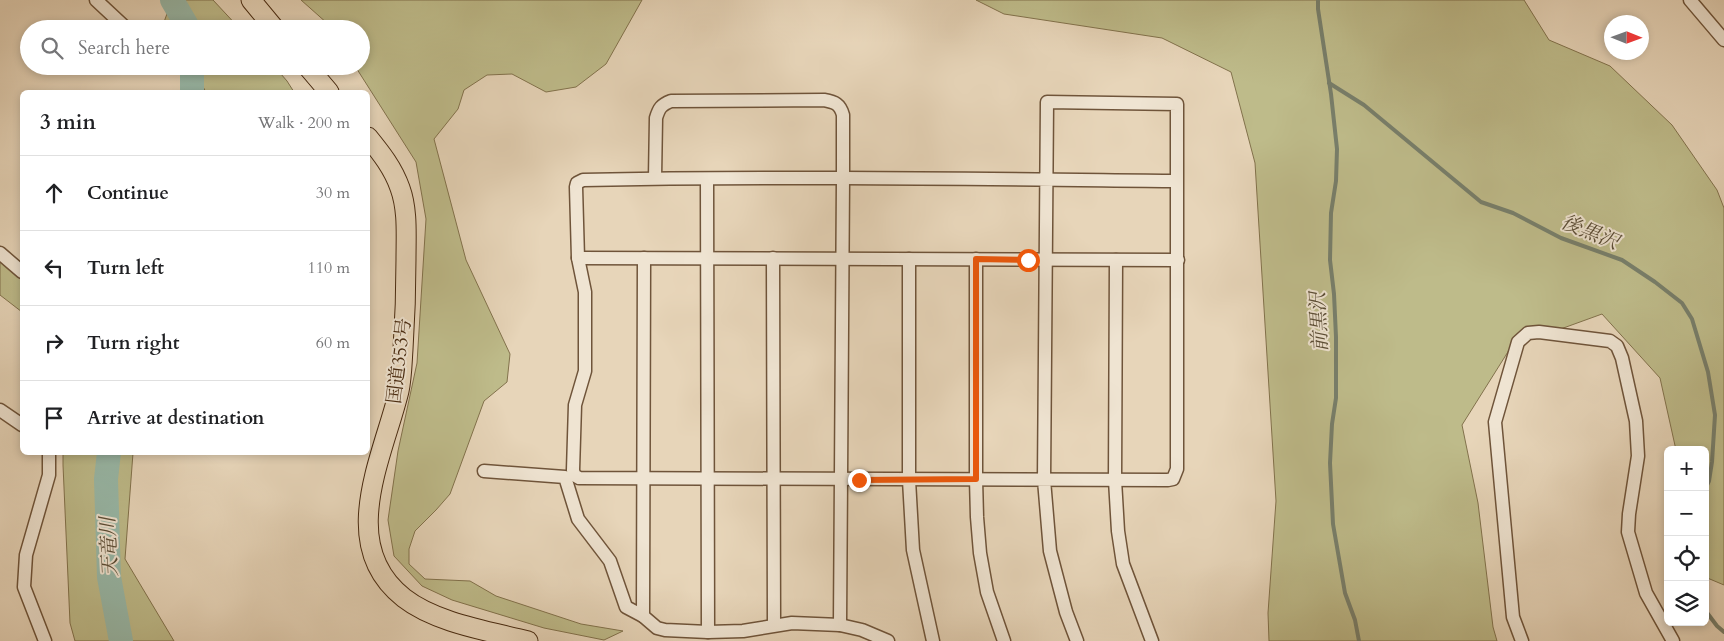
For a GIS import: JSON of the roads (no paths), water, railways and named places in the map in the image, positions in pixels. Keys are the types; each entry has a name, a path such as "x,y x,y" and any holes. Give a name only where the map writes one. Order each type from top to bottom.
{"highway":[{"path":"251,0 268,20"},
{"path":"315,75 327,90"},
{"name":"国道353号","path":"370,139 396,175 405,204 406,273 405,326 399,389 370,500 367,518 370,549 383,577 403,598 420,609 439,618 528,641"}],"street":[{"path":"96,0 117,20"},
{"path":"1690,0 1724,40"},
{"path":"655,178 656,118 662,104 671,101 824,100 834,102 840,106 843,115 840,625"},
{"path":"1077,641 1066,612 1050,551 1044,480 1045,260 1046,180 1047,102 1177,104 1178,260 1177,474 1173,479 1168,480 1044,480 976,479 644,479 584,478 574,475 575,405 585,371 585,292 578,258 576,187 577,183 583,180 655,178 708,179 843,179 1046,180 1177,180"},
{"path":"708,179 708,632"},
{"path":"0,253 20,270"},
{"path":"578,258 1178,260"},
{"path":"643,616 644,258"},
{"path":"773,258 774,625"},
{"path":"909,259 909,480 913,550 933,641"},
{"path":"976,259 976,479 980,553 987,592 1004,641"},
{"path":"1116,260 1115,480 1118,531 1123,564 1152,641"},
{"path":"1522,641 1514,617 1495,422 1518,342 1528,333 1539,332 1610,341 1617,346 1620,352 1636,421 1637,464 1628,532 1646,593 1673,641"},
{"path":"1,408 20,424"},
{"path":"46,641 24,587 26,555 49,475 49,455"},
{"path":"484,471 565,477 578,519 610,561 626,607 643,616 657,628 708,632 755,630 792,622 840,625 862,630 888,641"}],"waterway":[{"name":"天竜川","path":"172,0 184,20"},
{"name":"前黒沢","path":"1318,0 1337,149 1336,181 1331,213 1330,260 1336,337 1336,398 1332,424 1330,463 1333,524 1345,593 1355,620 1359,641"},
{"name":"天竜川","path":"192,75 192,90"},
{"name":"後黒沢","path":"1329,83 1364,105 1481,202 1513,213 1561,238 1622,260 1682,303 1692,319 1708,372 1715,415 1709,481"},
{"name":"天竜川","path":"109,455 106,479 109,577 121,641"},
{"name":"後黒沢","path":"1709,615 1724,632"}]}
